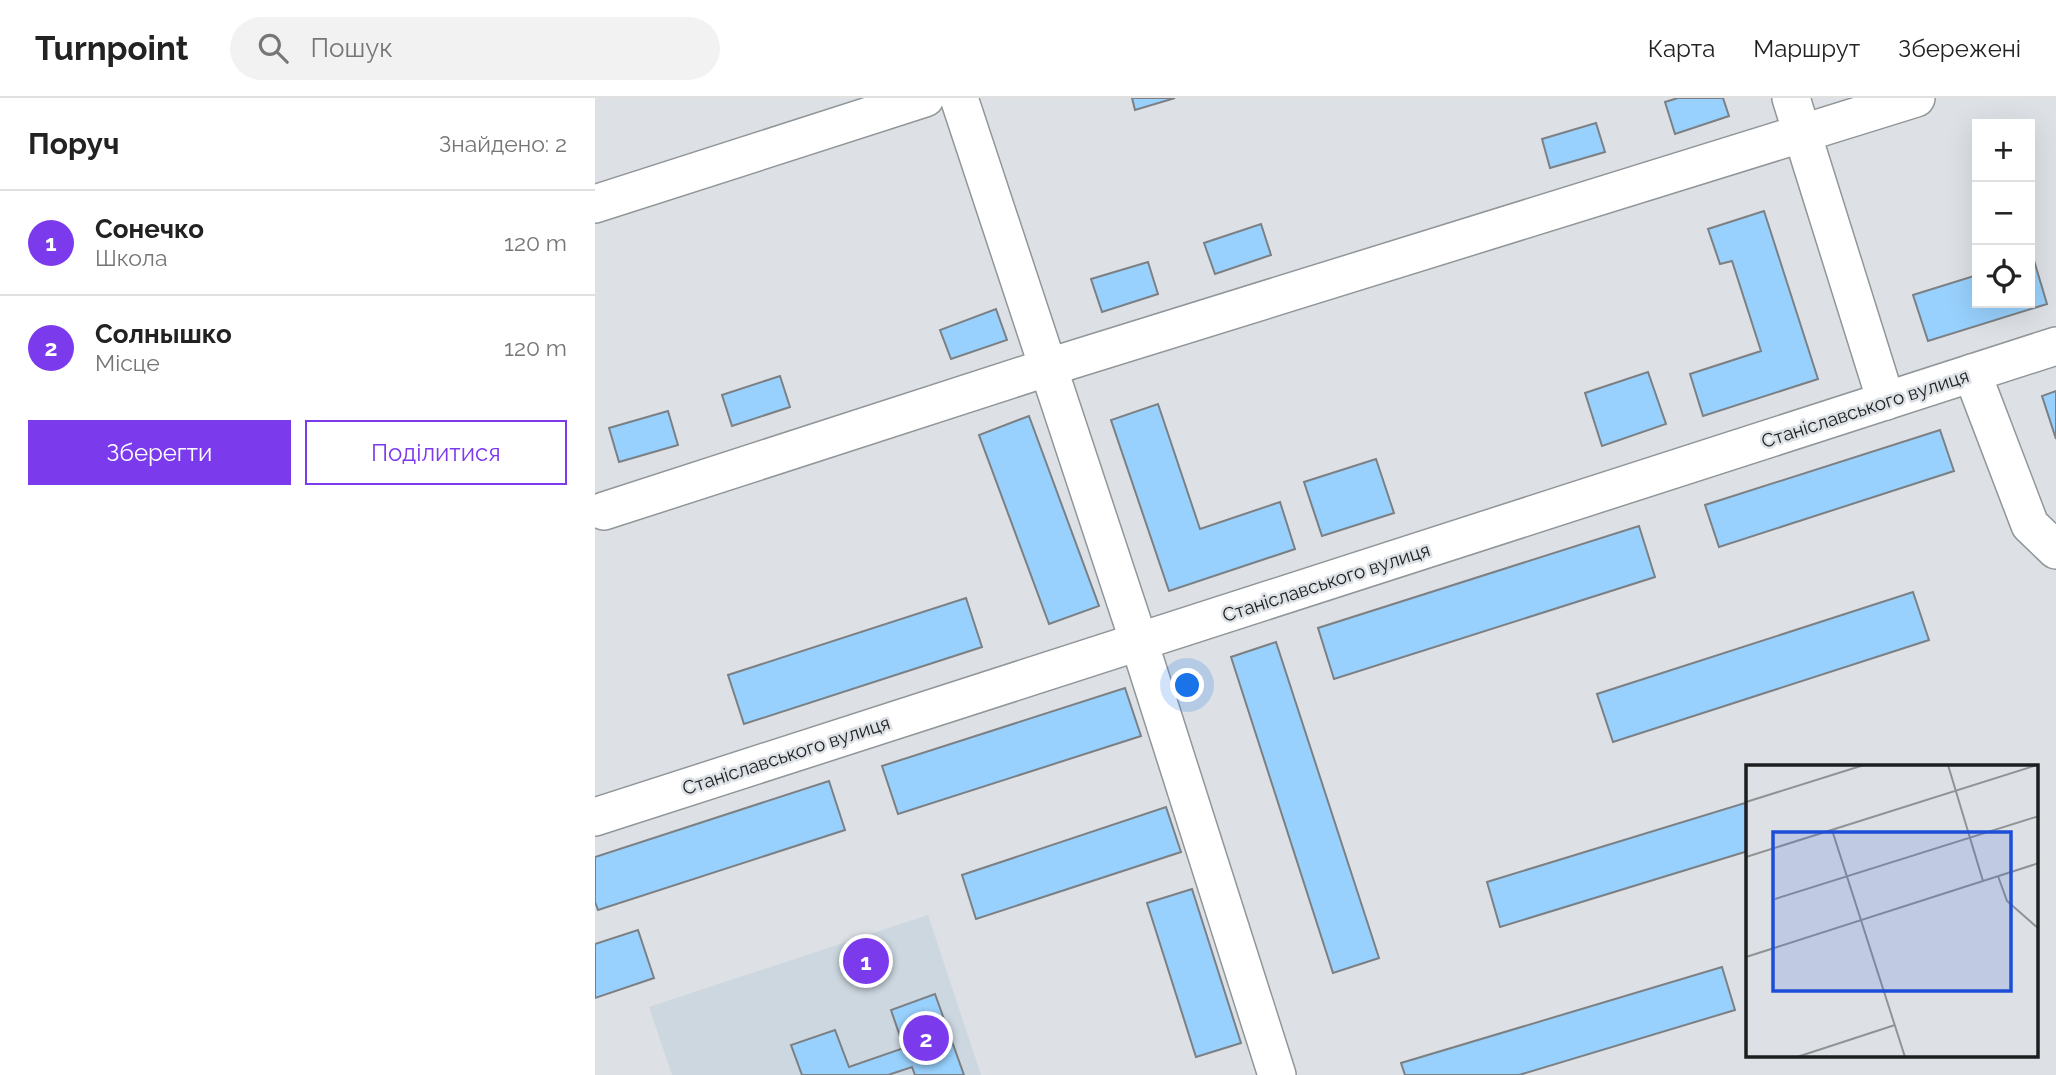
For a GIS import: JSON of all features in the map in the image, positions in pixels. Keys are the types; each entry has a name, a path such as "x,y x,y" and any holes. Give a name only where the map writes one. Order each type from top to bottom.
{"street":[{"path":"595,204 925,98"},
{"path":"959,98 1139,642 1277,1075"},
{"path":"1791,98 1886,401"},
{"path":"604,511 1049,368 1916,98"},
{"name":"Станіславського вулиця","path":"595,817 2056,346"},
{"path":"1972,373 2030,525 2056,550"}],"shaded area":[{"path":"928,915 981,1075 672,1075 649,1007"}],"building":[{"path":"1132,98 1175,98 1135,110"},
{"path":"1678,98 1723,98 1729,116 1675,134 1665,102"},
{"path":"1596,123 1605,152 1550,168 1542,139"},
{"path":"1764,211 1818,379 1703,416 1690,374 1761,351 1732,261 1720,264 1708,229"},
{"path":"1261,224 1271,255 1215,274 1204,243"},
{"path":"1148,262 1158,294 1102,312 1091,279"},
{"path":"2035,264 2047,304 2035,308"},
{"path":"1972,277 1972,308 2034,308 1928,341 1913,295"},
{"path":"996,309 1007,340 951,359 940,330"},
{"path":"1648,372 1666,424 1602,446 1585,393"},
{"path":"780,376 790,407 732,426 722,395"},
{"path":"2056,391 2056,439 2042,396"},
{"path":"1158,404 1200,529 1280,502 1295,549 1169,591 1111,420"},
{"path":"668,411 678,445 619,462 609,428"},
{"path":"1029,416 1099,606 1049,624 979,435"},
{"path":"1940,430 1954,471 1719,547 1705,505"},
{"path":"1376,459 1394,513 1322,536 1304,482"},
{"path":"1639,526 1655,577 1334,679 1318,628"},
{"path":"1913,592 1929,640 1613,742 1597,694"},
{"path":"966,598 982,647 744,724 728,675"},
{"path":"1276,642 1379,958 1333,973 1231,657"},
{"path":"1125,688 1141,736 898,814 882,766"},
{"path":"829,781 845,830 598,910 595,902 595,857"},
{"path":"1746,803 1746,852 1500,927 1487,882"},
{"path":"1166,807 1181,852 976,919 962,875"},
{"path":"1192,889 1241,1043 1196,1057 1147,903"},
{"path":"638,930 654,978 595,998 595,944"},
{"path":"1722,967 1735,1010 1519,1075 1405,1075 1401,1063"},
{"path":"935,994 964,1075 915,1075 912,1067 888,1075 802,1075 791,1045 835,1030 849,1067 904,1048 891,1010"}],"place":[{"name":"Сонечко","path":"866,961"},
{"name":"Солнышко","path":"926,1038"}]}
